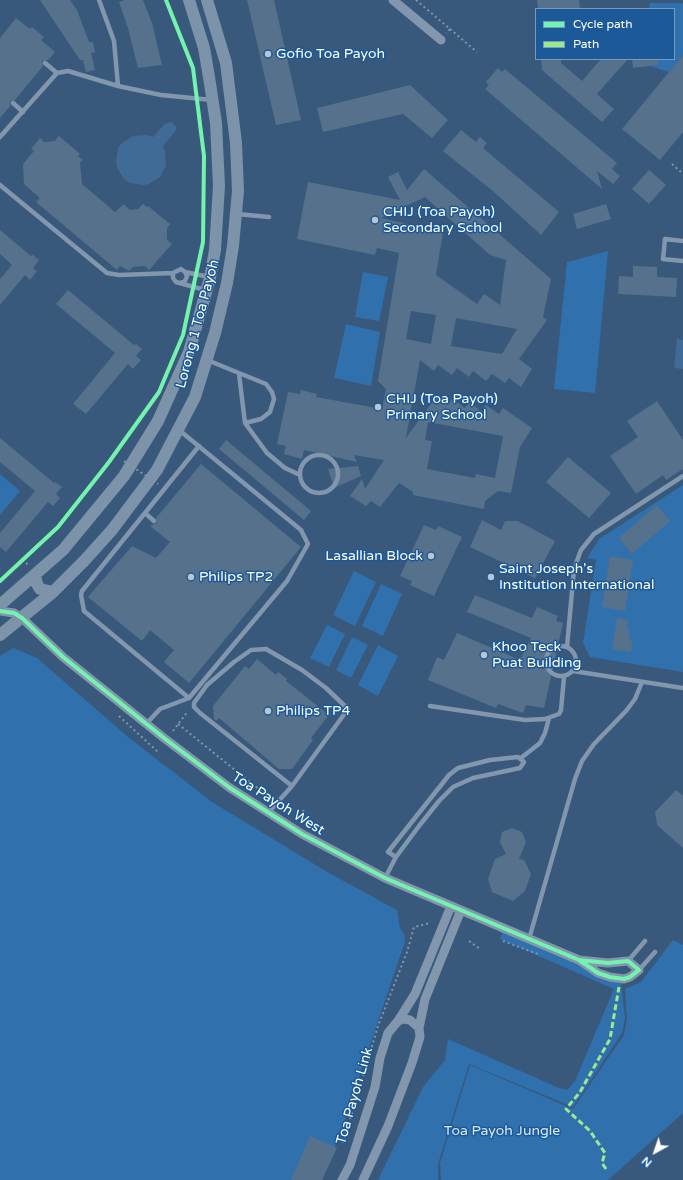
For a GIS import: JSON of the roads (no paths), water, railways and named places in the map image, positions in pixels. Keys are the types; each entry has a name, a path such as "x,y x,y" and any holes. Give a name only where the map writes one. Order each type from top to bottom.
{"main road":[{"name":"Lorong 1 Toa Payoh","path":"0,605 63,550 124,476 145,444 170,396 189,352 210,278 215,250 219,186 218,152 204,48 189,0"},
{"name":"Lorong 1 Toa Payoh","path":"5,632 53,592 84,561 112,530 157,470 180,430 195,397 207,360 227,283 237,214 236,143 230,87 224,57 207,0"},
{"path":"35,576 40,589 53,592"}],"street":[{"path":"393,0 441,40"},
{"name":"Toa Payoh West","path":"0,611 14,613 22,618 63,657 146,724 230,788 302,834 385,878 580,960 598,973 624,979 630,977 639,970"},
{"path":"5,632 24,627 33,630"},
{"name":"Toa Payoh Link","path":"342,1180 350,1165 375,1088 380,1058 388,1033 398,1021 415,994 451,906"},
{"path":"363,1180 388,1126 412,1063 420,1037 418,1028 425,999 462,910"},
{"name":"Toa Payoh West","path":"580,960 608,963 628,961"},
{"path":"628,961 639,970"},
{"path":"398,1021 410,1020 418,1028"}],"lane":[{"path":"98,0 114,41 118,86"},
{"path":"45,63 57,73"},
{"path":"0,137 57,73 68,71 118,86 161,95 212,100"},
{"path":"13,103 23,112"},
{"path":"0,185 106,273 119,275 173,273 181,269 185,272 210,278"},
{"path":"237,214 269,218"},
{"path":"683,241 665,238 663,259 683,261"},
{"path":"180,283 185,281 187,276 185,272"},
{"path":"173,273 173,278 176,282 207,290"},
{"path":"207,360 266,384 272,392 274,399 270,412 266,417 245,423"},
{"path":"239,374 245,423 267,453 285,468 300,475"},
{"path":"146,724 160,709 188,698 287,581 308,544 297,526 180,430"},
{"path":"188,698 83,608 82,591 199,446"},
{"path":"315,456 323,456 331,460 336,466 338,474 337,482 331,489 324,493 315,493 308,490 302,483 300,475 302,466 307,460 315,456"},
{"path":"568,647 574,569 581,550 594,534 683,476"},
{"path":"145,513 154,521"},
{"path":"557,646 568,647 572,650 577,663 573,671 564,677 554,675 547,667 546,657 552,649 557,646"},
{"path":"268,813 292,786 348,710 326,688 302,670 266,649 251,650 207,685 194,703 194,706 200,713 292,786"},
{"path":"573,671 683,688"},
{"path":"430,706 525,720 549,718 559,714 562,710 564,677"},
{"path":"529,939 575,779 582,761 594,744 630,705 642,682"},
{"path":"396,857 388,852 449,775 458,768 472,764 490,760 521,758 540,743 545,733 549,718"},
{"path":"385,878 396,857 439,801 453,788 473,778 520,768 524,762 521,758"},
{"path":"628,961 645,941"},
{"name":"Toa Payoh West","path":"639,970 655,952"}],"place":[{"name":"Gofio Toa Payoh","path":"268,54"},
{"name":"CHIJ (Toa Payoh) Secondary School","path":"375,220"},
{"name":"CHIJ (Toa Payoh) Primary School","path":"378,407"},
{"name":"Lasallian Block","path":"431,556"},
{"name":"Philips TP2","path":"191,577"},
{"name":"Saint Joseph's Institution International","path":"491,577"},
{"name":"Khoo Teck Puat Building","path":"484,655"},
{"name":"Philips TP4","path":"268,711"}],"park label":[{"name":"Toa Payoh Jungle","path":"502,1131"}]}
